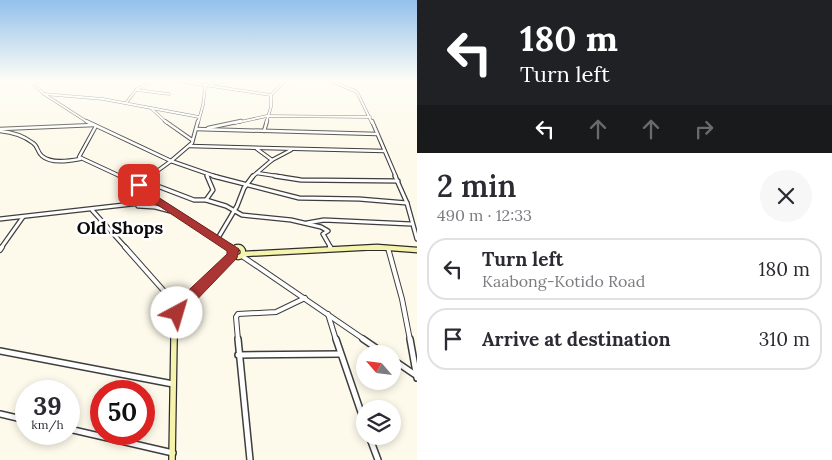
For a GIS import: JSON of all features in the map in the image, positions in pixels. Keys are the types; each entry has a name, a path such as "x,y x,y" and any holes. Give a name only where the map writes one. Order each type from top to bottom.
{"main road":[{"path":"233,252 388,247 417,250"},
{"path":"172,460 174,323 179,308 233,252"},
{"path":"233,252 243,253"}],"street":[{"path":"55,101 79,118 95,126 171,161 206,174 299,198 364,199 407,203"},
{"path":"112,101 199,117"},
{"path":"139,185 190,146 203,101"},
{"path":"264,131 271,101"},
{"path":"362,101 407,203 417,238"},
{"path":"151,108 167,123 192,140"},
{"path":"203,129 267,116 370,117"},
{"path":"0,130 95,126"},
{"path":"80,159 79,156 95,126"},
{"path":"196,129 377,134"},
{"path":"0,130 32,142 44,157 66,161 80,159 139,185 138,188 218,238 233,252"},
{"path":"190,146 384,151"},
{"path":"257,148 263,156 272,160"},
{"path":"218,238 247,184 272,160 292,150"},
{"path":"257,173 301,180 398,181"},
{"path":"206,174 213,190 206,200"},
{"path":"144,192 160,187 194,200 206,200 226,206 242,215 321,227 328,231 323,234 331,249"},
{"path":"0,219 160,201"},
{"path":"128,206 155,207 180,214"},
{"path":"92,210 179,308"},
{"path":"0,250 24,217"},
{"path":"304,223 324,220 412,224"},
{"path":"388,247 402,299 416,376"},
{"path":"243,253 372,345"},
{"path":"250,460 235,321 238,314 276,312 305,298"},
{"path":"328,314 356,400"},
{"path":"0,351 174,384"},
{"path":"238,355 340,354"},
{"path":"401,365 416,376"},
{"path":"0,414 15,417"},
{"path":"80,432 173,453"},
{"path":"372,445 378,460"}],"district":[{"name":"Old Shops","path":"120,227"}],"route":[{"path":"139,185 138,188 233,249 233,255 179,308 177,313"}]}
